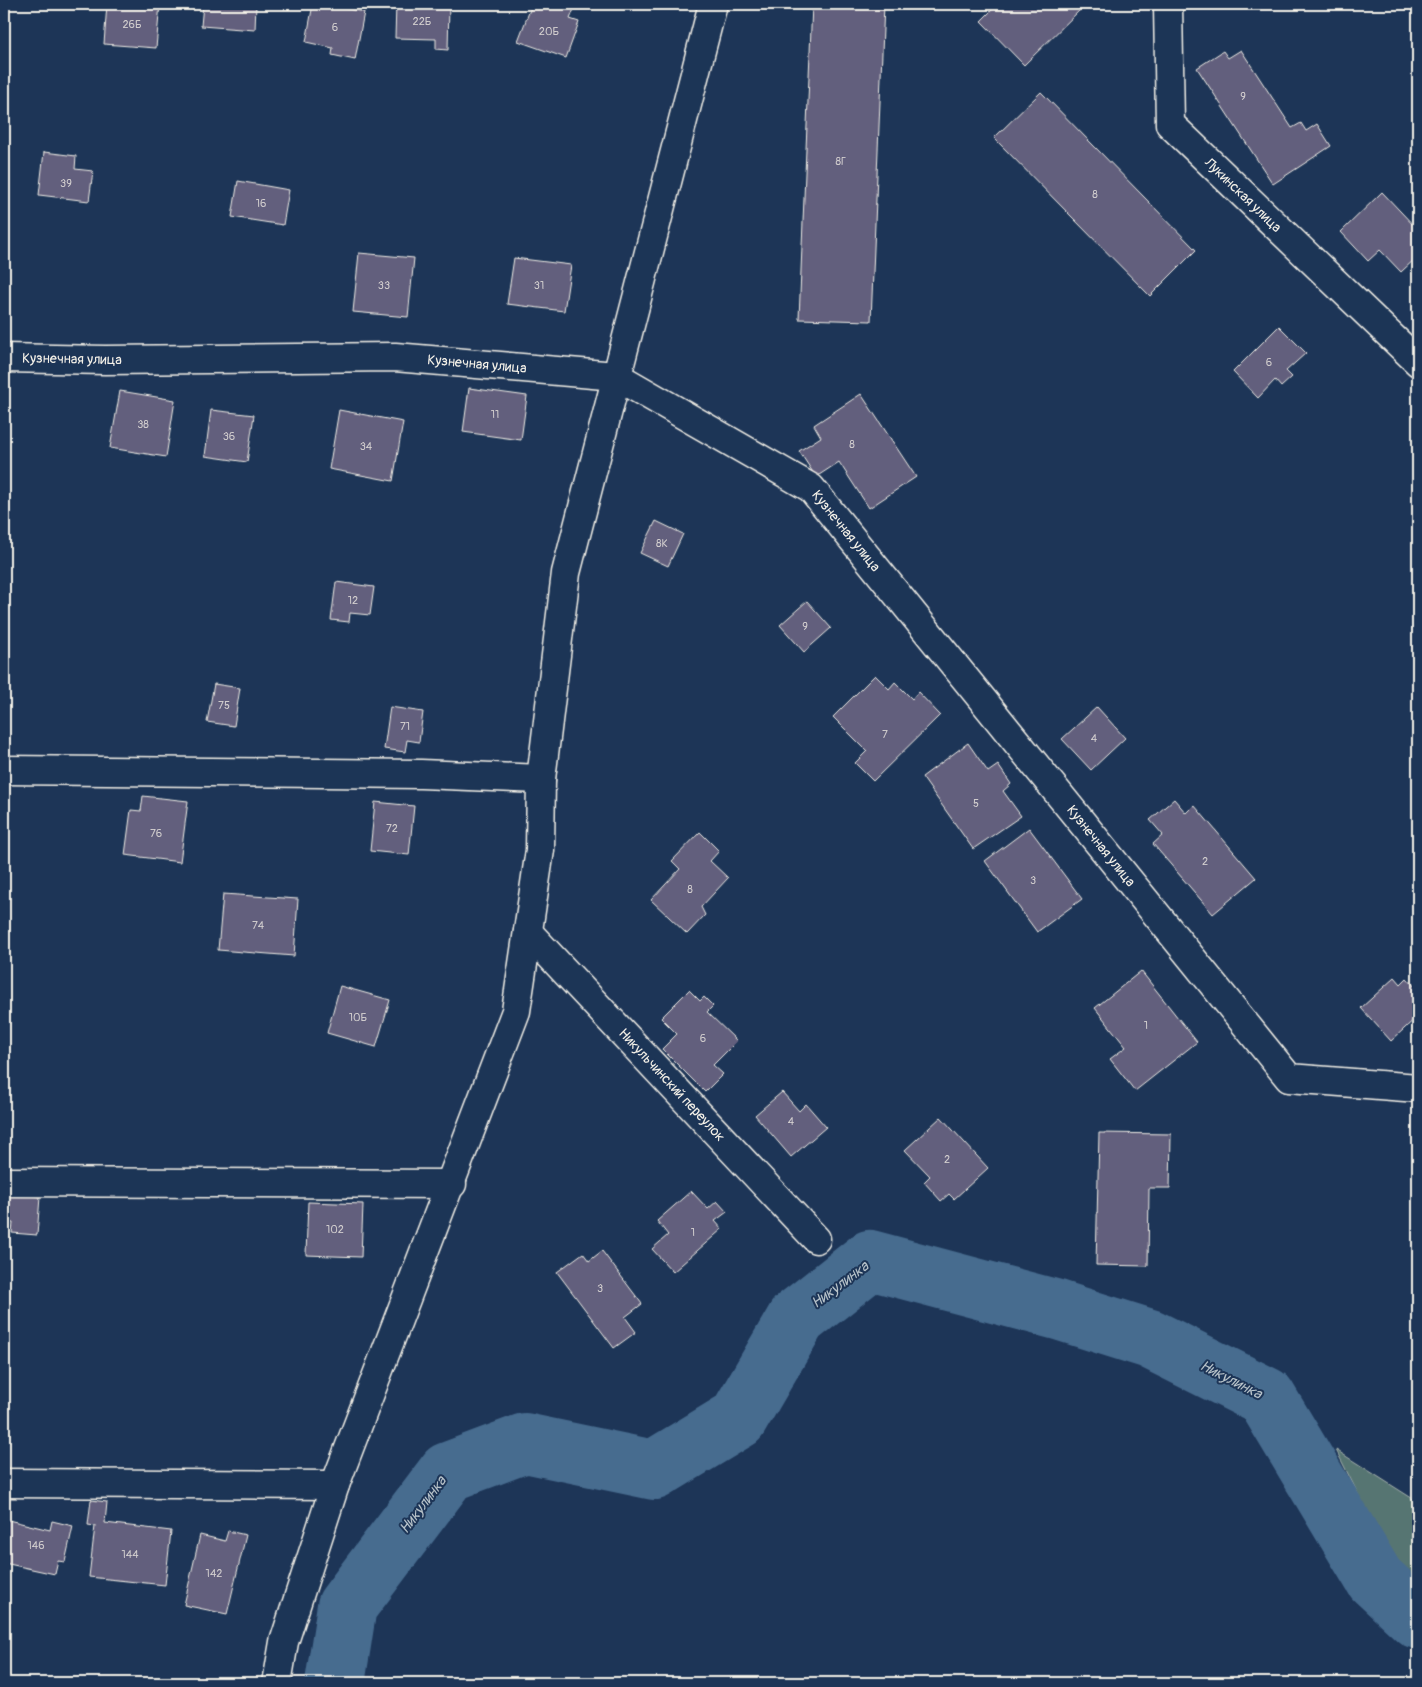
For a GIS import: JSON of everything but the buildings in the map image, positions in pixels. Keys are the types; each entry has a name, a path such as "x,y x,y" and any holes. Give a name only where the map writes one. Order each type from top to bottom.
{"street":[{"path":"277,1683 284,1642 335,1485 452,1184 516,1011 540,850 541,779 566,573 713,4"},
{"name":"Лукинская улица","path":"1168,4 1170,124 1414,348"},
{"name":"Кузнечная улица","path":"4,358 105,360 395,357 616,376 811,488 1289,1078 1418,1088"},
{"path":"4,770 421,774 541,779"},
{"name":"Никульчинский переулок","path":"528,932 816,1239"},
{"path":"4,1182 452,1184"},
{"path":"4,1483 335,1485"}],"green space":[{"path":"1336,1450 1418,1502 1418,1587 1399,1575"}],"waterway":[{"name":"Никулинка","path":"335,1683 347,1606 448,1472 525,1443 654,1470 738,1419 797,1318 870,1260 1058,1310 1150,1339 1266,1397 1375,1579 1418,1619"}]}
